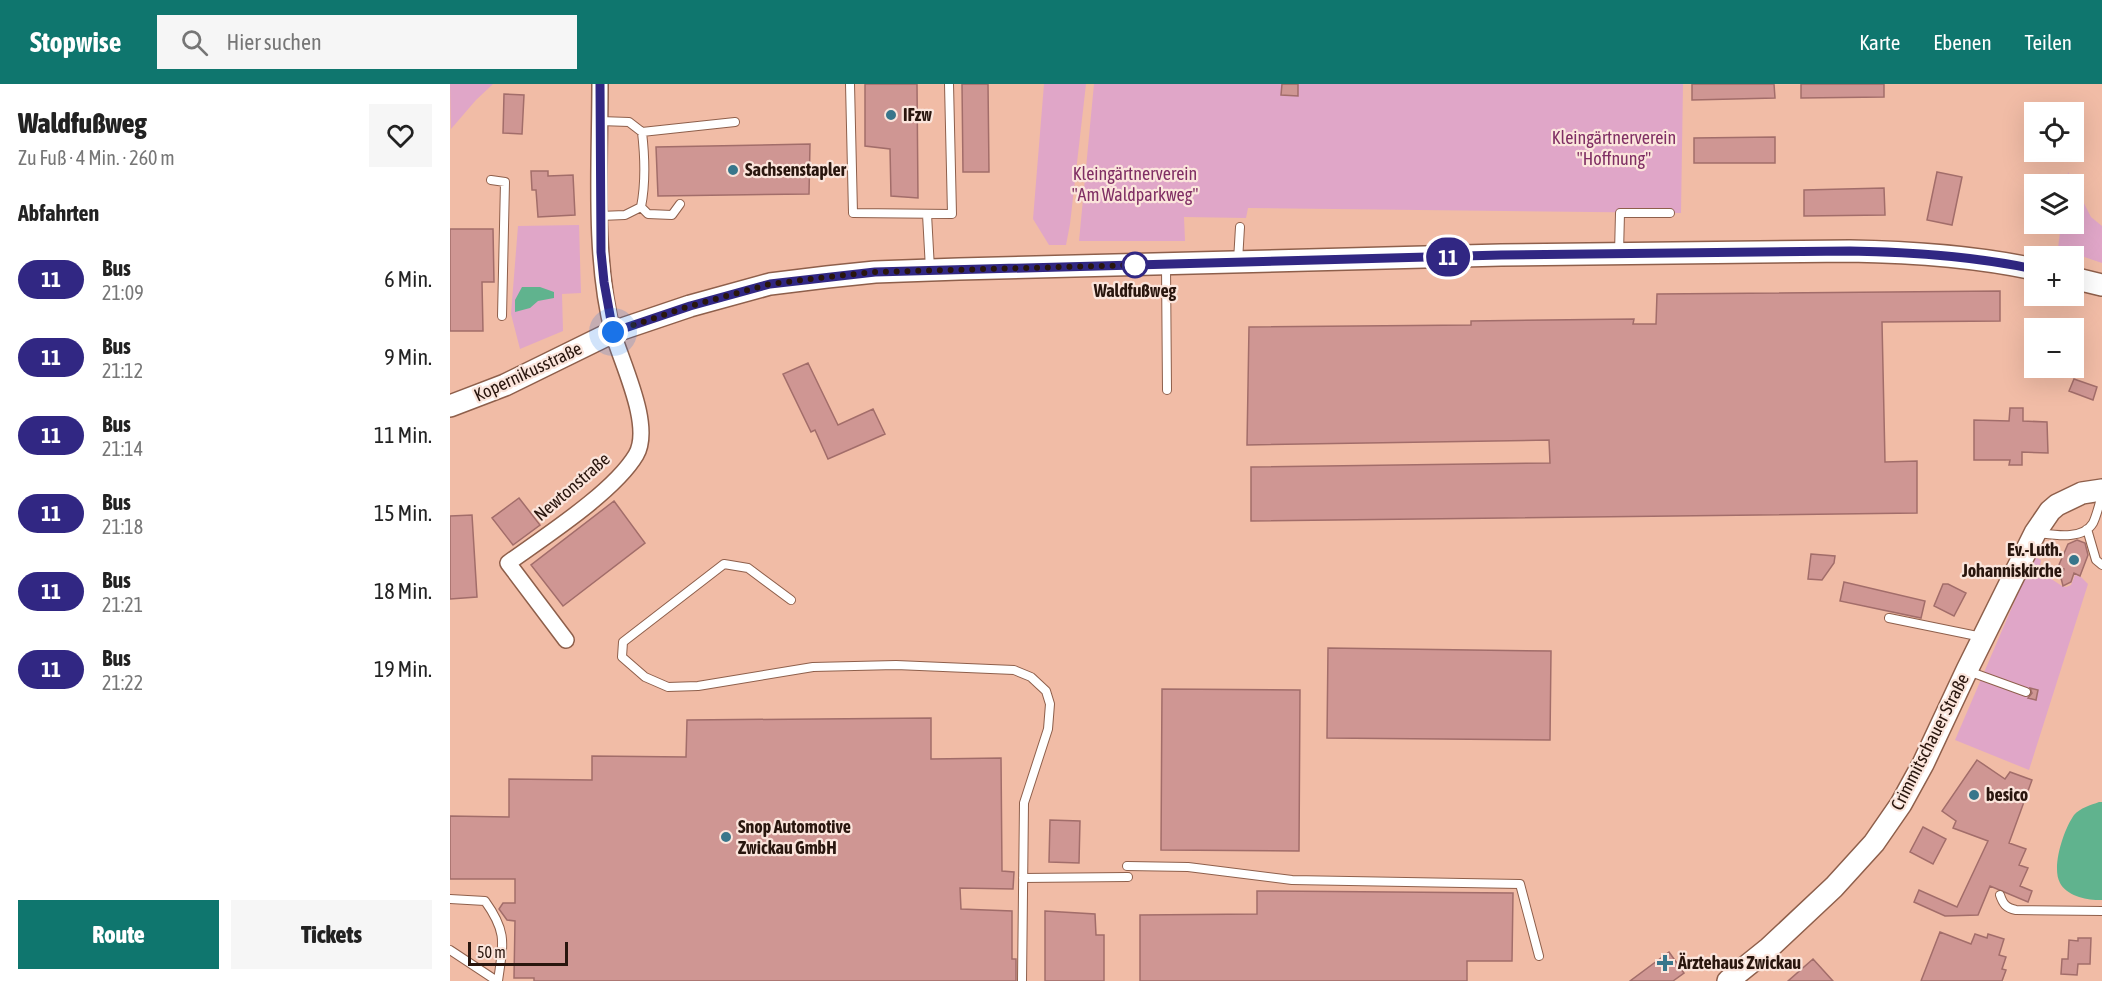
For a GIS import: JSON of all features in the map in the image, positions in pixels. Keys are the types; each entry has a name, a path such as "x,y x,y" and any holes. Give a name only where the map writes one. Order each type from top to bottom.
{"street":[{"name":"Newtonstraße","path":"566,640 508,563 597,496 618,477 637,454 642,438 641,421 613,332 604,282 600,216 600,84"},
{"name":"Kopernikusstraße","path":"450,406 505,385 613,332 690,306 770,284 875,272 1619,254 1907,252 1962,257 2024,267"},
{"name":"Crimmitschauer Straße","path":"1728,981 1769,948 1826,895 1874,843 1923,764 1966,670 2035,533 2057,505 2082,493 2102,490"}],"lane":[{"path":"850,84 853,213 952,214 949,84"},
{"path":"600,121 629,122 642,132 735,122"},
{"path":"641,207 645,187 642,132"},
{"path":"491,180 505,182 501,316"},
{"path":"641,207 648,214 672,215 680,204"},
{"path":"600,216 625,215 641,207"},
{"path":"1619,254 1620,213 1670,213"},
{"path":"927,214 930,271"},
{"path":"1238,262 1240,227"},
{"path":"1166,265 1167,390"},
{"path":"2035,533 2064,536 2087,529 2093,523 2102,496"},
{"path":"2087,529 2096,560 2102,565"},
{"path":"791,600 748,568 724,564 623,642 622,657 645,677 668,687 698,686 825,667 897,665 1014,670 1031,676 1046,691 1050,705 1048,729 1024,803 1022,981"},
{"path":"1889,618 1983,637"},
{"path":"1966,670 2026,692"},
{"path":"1127,866 1188,867 1292,880 1520,884 1539,956"},
{"path":"1023,878 1128,877"},
{"path":"2000,895 2002,903 2009,909 2102,911"},
{"path":"450,898 485,901 497,917 503,939 498,981 450,950"}],"green space":[{"path":"450,84 493,84 451,129"},
{"path":"1044,84 1086,84 1066,245 1049,245 1033,219"},
{"name":"Kleingärtnerverein \"Hoffnung\"","path":"1094,84 1683,84 1681,213 1248,208 1246,218 1184,217 1185,241 1079,241"},
{"path":"2084,203 2091,217 2102,226 2102,263 2084,257 2084,246 2058,246 2060,234 2084,234"},
{"path":"579,225 581,293 562,294 563,331 520,349 511,314 518,226"},
{"path":"2034,556 2041,560 2039,571 2062,586 2071,585 2075,575 2088,584 2029,770 1955,740"}],"shaded area":[{"path":"522,287 540,287 554,292 554,298 538,301 530,308 515,312 515,300"},
{"path":"2102,802 2102,900 2096,900 2078,897 2063,888 2057,868 2063,838 2074,815"}],"building":[{"name":"IFzw","path":"865,84 917,84 918,198 891,196 890,149 865,146"},
{"name":"IFzw","path":"962,84 988,84 989,172 963,172"},
{"path":"1282,84 1298,84 1298,96 1281,95"},
{"path":"1692,84 1774,84 1775,98 1692,100"},
{"path":"1801,84 1884,84 1884,97 1801,98"},
{"path":"504,94 524,95 522,134 503,133"},
{"path":"1775,137 1775,163 1694,163 1694,138"},
{"name":"Sachsenstapler","path":"810,144 809,194 658,196 656,147"},
{"path":"531,171 548,171 548,176 573,175 575,215 538,217 536,190 532,190"},
{"path":"1937,172 1962,177 1952,225 1927,220"},
{"path":"1884,188 1885,215 1804,216 1804,190"},
{"path":"450,229 493,229 494,282 482,282 483,331 450,331"},
{"path":"2000,291 2000,321 1882,322 1885,462 1917,461 1917,513 1251,521 1251,467 1550,463 1549,440 1247,445 1249,327 1471,325 1471,321 1634,319 1633,324 1656,324 1657,294"},
{"path":"808,363 838,425 873,409 885,434 828,459 815,430 811,432 783,374"},
{"path":"2074,379 2097,387 2093,400 2069,391"},
{"path":"2010,408 2023,408 2023,421 2047,422 2048,453 2022,452 2022,465 2009,465 2010,460 1974,460 1974,420 2009,421"},
{"path":"519,498 540,525 513,545 492,518"},
{"path":"614,501 645,543 563,606 531,565"},
{"path":"472,515 477,597 450,599 450,516"},
{"name":"Ev.-Luth. Johanniskirche","path":"2077,540 2085,543 2088,555 2080,576 2074,573 2071,582 2063,586 2061,578 2064,569 2058,567 2068,544"},
{"path":"1811,554 1835,556 1834,563 1822,580 1808,579"},
{"path":"1844,582 1925,601 1921,618 1840,601"},
{"path":"1943,584 1948,584 1966,593 1954,616 1934,606"},
{"path":"1328,648 1551,651 1550,740 1327,738"},
{"path":"2030,688 2038,690 2036,700 2028,698 2032,693"},
{"path":"1162,689 1300,690 1299,851 1161,850"},
{"name":"Snop Automotive Zwickau GmbH","path":"931,718 931,759 1001,758 1002,871 1014,872 1013,889 960,888 961,909 1012,911 1012,959 1016,959 1016,981 534,981 534,978 514,978 515,921 507,920 499,909 503,903 515,903 515,879 450,879 450,816 509,817 509,779 592,780 592,756 686,757 687,720"},
{"path":"1977,760 2005,779 2010,772 2032,780 2009,843 2026,849 2019,865 2028,868 2020,886 2032,891 2028,902 1990,886 1978,915 1945,916 1914,902 1919,890 1957,907 1988,841 1953,828 1956,821 1942,811"},
{"path":"1050,820 1080,821 1079,863 1049,862"},
{"path":"1923,827 1946,839 1933,864 1910,852"},
{"path":"1257,891 1513,893 1512,961 1467,961 1467,981 1140,981 1140,915 1257,914"},
{"path":"1045,911 1095,914 1096,935 1104,935 1104,981 1045,981"},
{"path":"1940,932 1971,944 1975,934 1987,938 1988,934 2004,939 1999,955 2006,957 2002,969 2006,970 2002,981 1921,981"},
{"path":"2078,938 2091,938 2090,964 2078,964 2077,975 2061,974 2062,959 2068,959 2069,940 2078,941"},
{"name":"Ärztehaus Zwickau","path":"1669,952 1684,973 1673,981 1630,981"},
{"path":"1813,959 1833,981 1788,981"}],"bus line":[{"name":"11","path":"600,84 601,252 613,332 690,306 770,284 875,272 1501,255 1850,251 1907,252 1962,257 2024,267"}],"place":[{"name":"IFzw","path":"891,115"},
{"name":"Sachsenstapler","path":"733,170"},
{"name":"Waldfußweg","path":"1135,265"},
{"name":"Ev.-Luth. Johanniskirche","path":"2074,560"},
{"name":"besico","path":"1974,795"},
{"name":"Snop Automotive Zwickau GmbH","path":"726,837"},
{"name":"Ärztehaus Zwickau","path":"1665,963"}],"route":[{"path":"613,332 690,306 770,284 875,272 1137,265 1135,265"}],"park label":[{"name":"Kleingärtnerverein \"Am Waldparkweg\"","path":"1135,184"}]}
